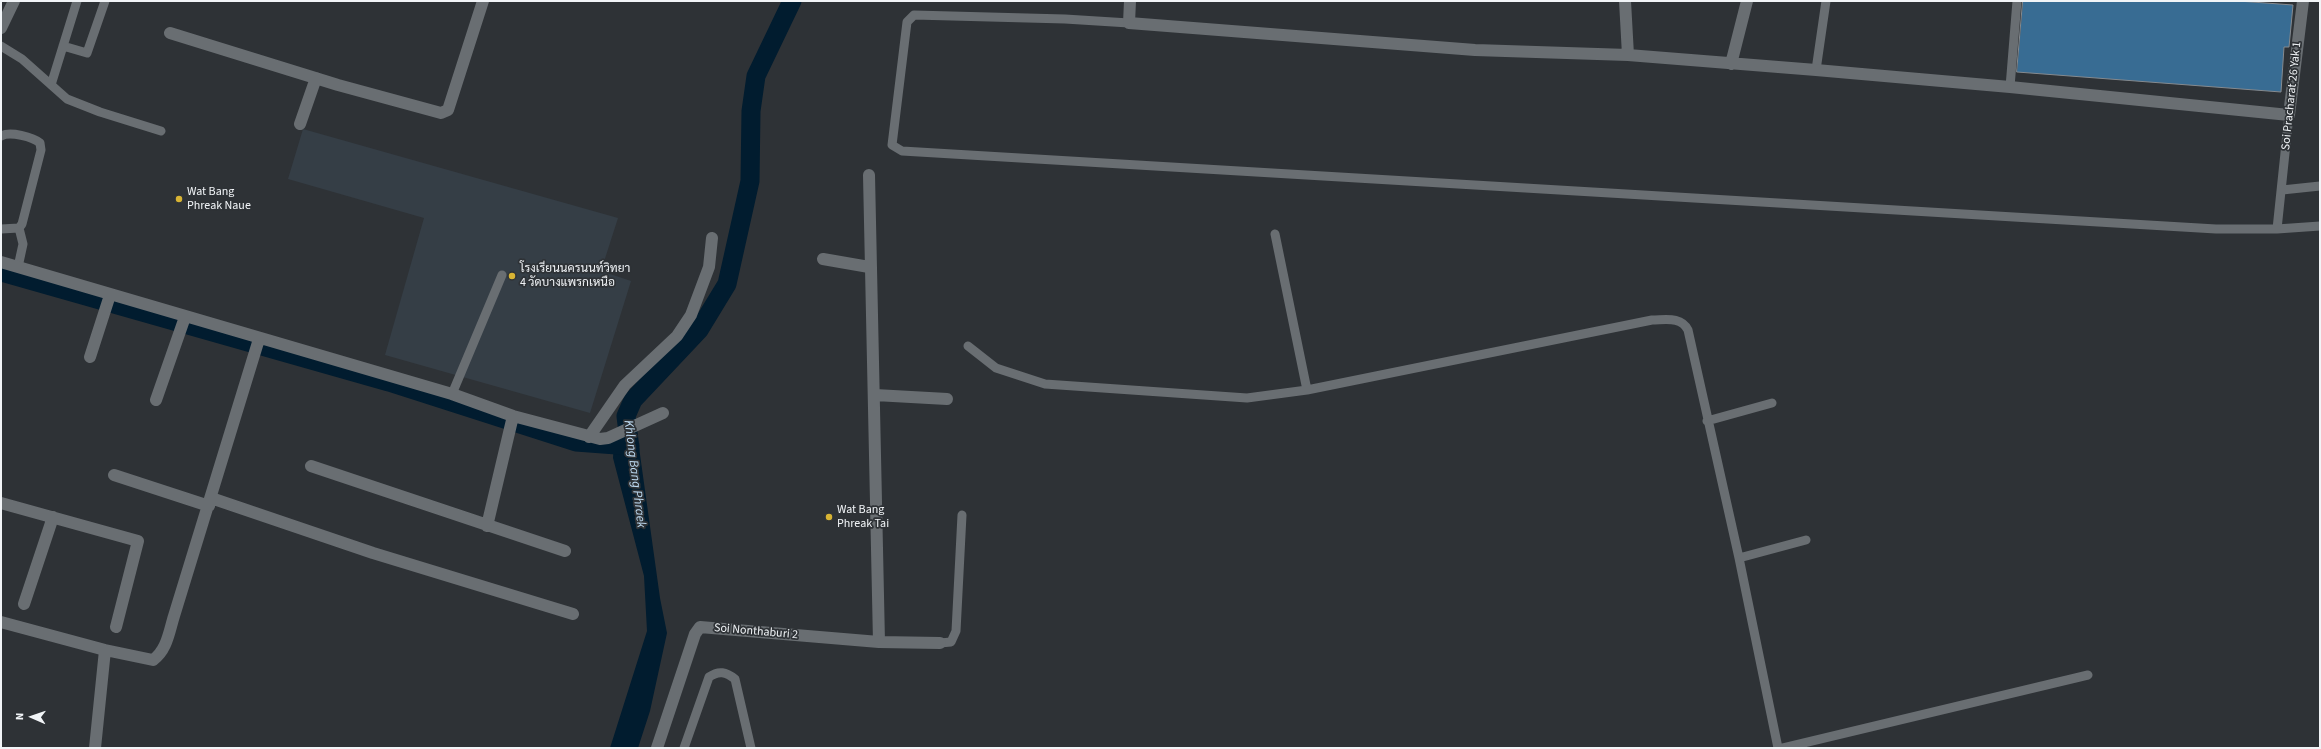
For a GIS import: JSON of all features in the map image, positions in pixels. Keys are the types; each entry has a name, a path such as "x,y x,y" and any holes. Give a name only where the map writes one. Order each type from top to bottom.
{"street":[{"path":"1,28 14,1"},
{"path":"170,33 316,78 445,113 483,1"},
{"path":"1130,1 1129,23 1475,50 1628,55 1816,70 2010,87 2289,116"},
{"path":"1625,1 1628,55"},
{"path":"1731,64 1747,1"},
{"name":"Soi Pracharat 26 Yak 1","path":"2289,116 2303,1"},
{"path":"300,124 316,78"},
{"path":"869,175 869,267 875,396 879,642"},
{"path":"589,437 625,385 677,336 691,315 709,267 712,238"},
{"path":"823,259 869,267"},
{"path":"1,262 110,299 183,321 259,339 452,394 513,416 589,437 608,438 663,413"},
{"path":"90,357 110,299"},
{"path":"156,400 183,321"},
{"path":"1,622 105,650 153,660 159,656 164,647 210,502 259,339"},
{"path":"875,396 947,399"},
{"path":"487,526 513,416"},
{"path":"311,466 565,551"},
{"path":"114,475 210,502 573,614"},
{"path":"1,503 138,541 116,627"},
{"path":"24,604 52,517"},
{"name":"Soi Nonthaburi 2","path":"658,748 695,634 700,627 879,642 940,643"},
{"path":"95,748 105,650"}],"lane":[{"path":"52,85 77,1"},
{"path":"63,46 87,53 105,1"},
{"path":"1816,70 1826,1"},
{"path":"2010,87 2017,1"},
{"path":"1129,23 1065,19 914,15 907,22 892,145 902,152 2208,229 2278,229 2320,226"},
{"path":"1,46 22,59 67,98 81,105 161,131"},
{"name":"Soi Pracharat 26 Yak 1","path":"2278,229 2289,116"},
{"path":"1,136 8,134 34,138 40,143 41,150 19,228 23,244 18,268"},
{"path":"2282,190 2320,186"},
{"path":"1,229 19,228"},
{"path":"1275,234 1307,390"},
{"path":"452,394 502,276"},
{"path":"968,346 996,368 1045,384 1247,398 1307,390 1652,320 1674,320 1685,324 1688,330 1707,421 1739,558 1778,748"},
{"path":"1707,421 1772,403"},
{"path":"940,643 951,642 956,631 962,515"},
{"path":"1739,558 1806,540"},
{"path":"684,748 709,677 715,672 727,672 734,679 751,748"},
{"path":"1783,748 2088,674"}],"shaded area":[{"name":"โรงเรียนนครนนท์วิทยา 4 วัดบางแพรกเหนือ","path":"303,129 618,218 601,271 631,281 590,413 385,355 424,218 288,179"}],"water":[{"path":"637,433 660,598 667,633 650,711 638,748 610,748 647,631 644,576 613,458 614,440"}],"building":[{"path":"2023,1 2238,1 2293,5 2289,47 2284,47 2281,92 2017,72"}],"waterway":[{"name":"Khlong Bang Phraek","path":"630,449 626,416 633,400 699,330 727,284 750,181 751,111 756,76 792,1"},
{"path":"1,272 389,382 576,442 630,446"}],"place":[{"name":"Wat Bang Phreak Naue","path":"179,199"},
{"name":"โรงเรียนนครนนท์วิทยา 4 วัดบางแพรกเหนือ","path":"512,276"},
{"name":"Wat Bang Phreak Tai","path":"829,517"}]}
